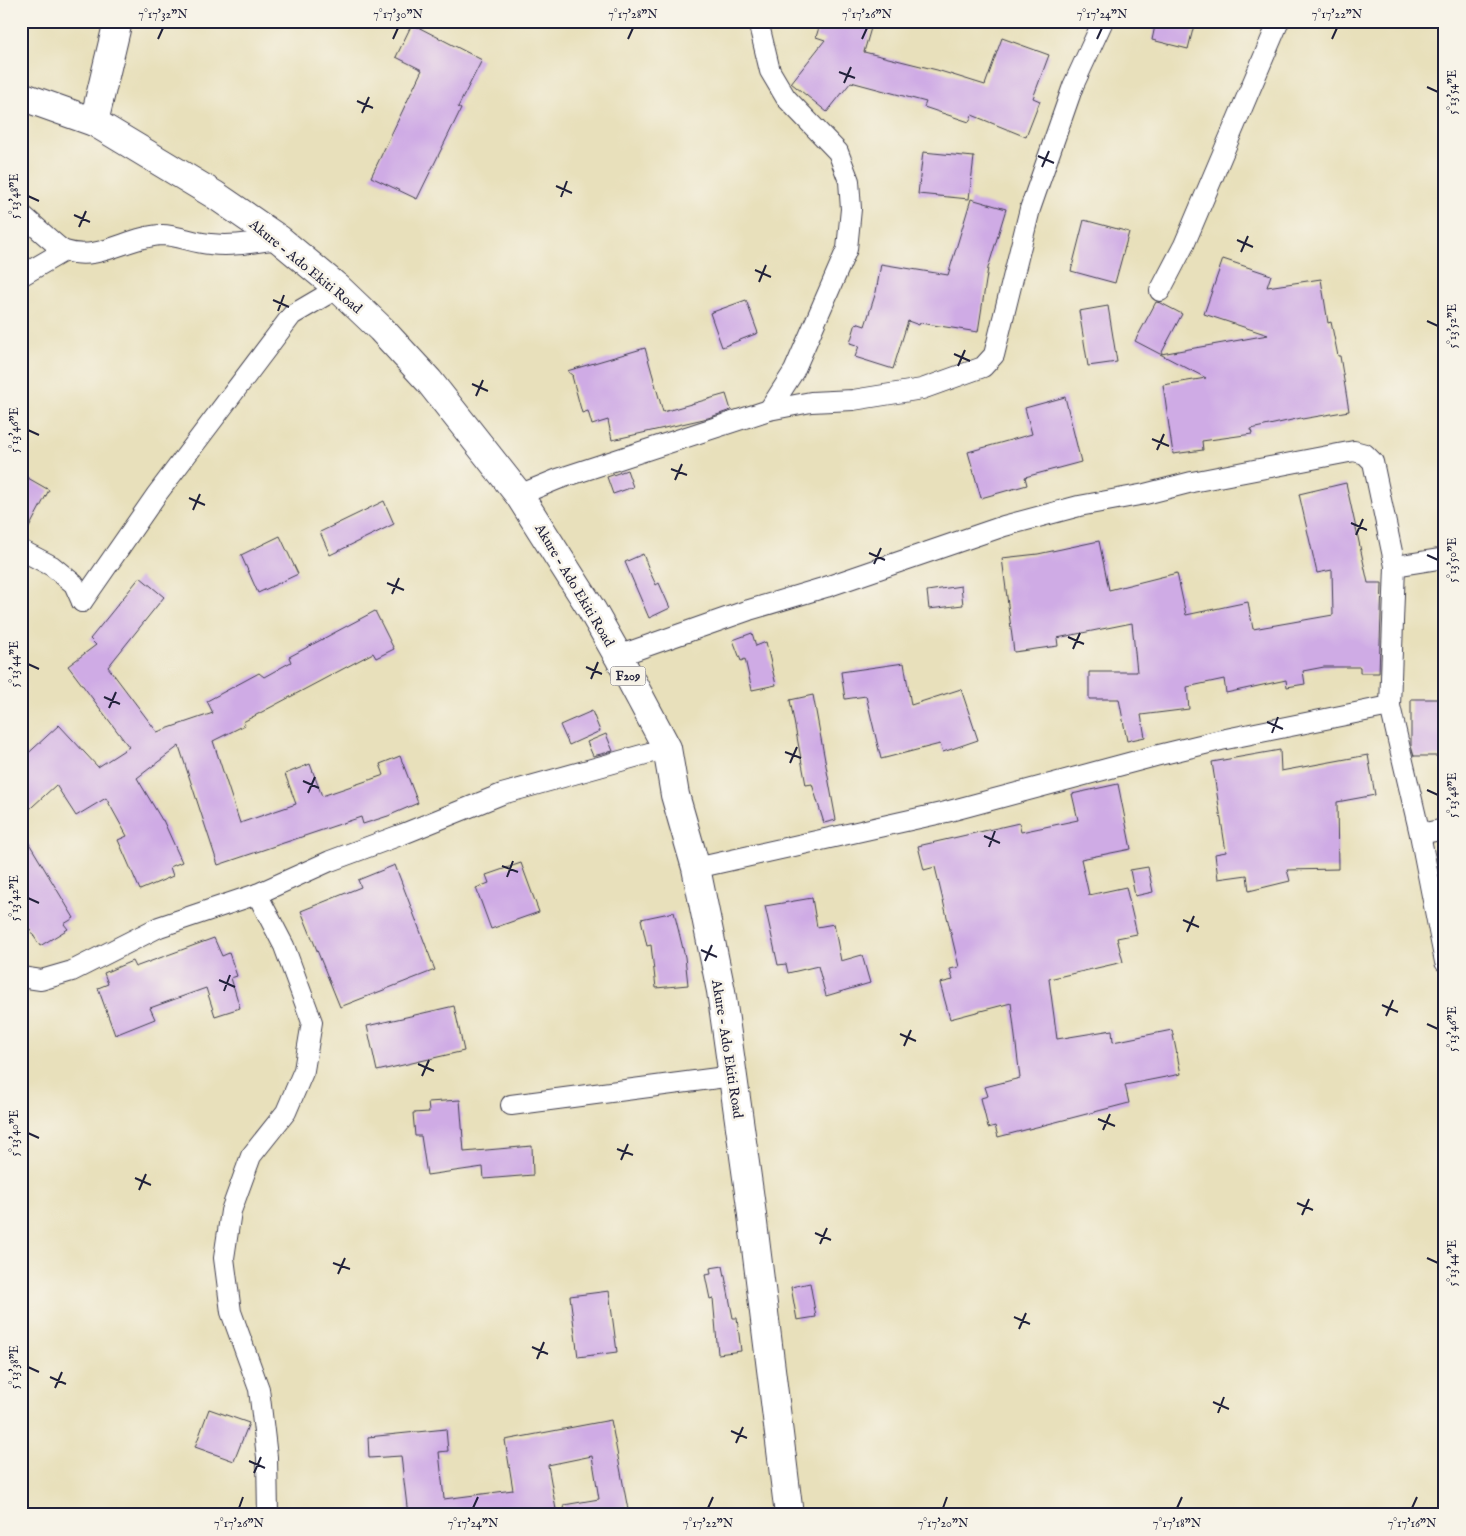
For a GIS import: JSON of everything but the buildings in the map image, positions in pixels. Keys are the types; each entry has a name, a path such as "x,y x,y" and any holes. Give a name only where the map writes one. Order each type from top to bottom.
{"main road":[{"path":"94,122 118,21"},
{"name":"Akure - Ado Ekiti Road","path":"21,96 94,122 215,194 279,240 338,288 381,329 429,381 519,495 592,610 618,656 667,748 675,795 696,868 721,991 752,1208 789,1515"}],"street":[{"path":"758,21 770,71 786,98 838,152 850,182 851,209 847,249 794,371 768,410"},
{"path":"519,495 558,479 768,410 811,402 853,400 922,389 983,367 994,355 1030,209 1073,86 1103,21"},
{"path":"1160,291 1184,245 1278,21"},
{"path":"21,214 64,251 89,254 119,247 142,238 163,235 210,244 236,245 279,240"},
{"path":"21,276 64,251"},
{"path":"21,550 52,566 74,584 82,602 157,494 292,315 338,288"},
{"path":"618,656 749,610 826,587 1014,523 1079,506 1145,494 1192,482 1354,451 1365,454 1373,462 1394,566 1390,706 1420,834 1445,962"},
{"path":"1394,566 1445,558"},
{"path":"696,868 954,810 1221,740 1390,706"},
{"path":"21,977 40,980 72,972 159,927 256,894 330,860 403,834 502,794 667,748"},
{"path":"1420,834 1445,829"},
{"path":"256,894 284,946 312,1022 304,1070 286,1112 251,1156 231,1212 224,1258 231,1312 259,1389 267,1457 268,1515"},
{"path":"511,1105 733,1076"}]}
